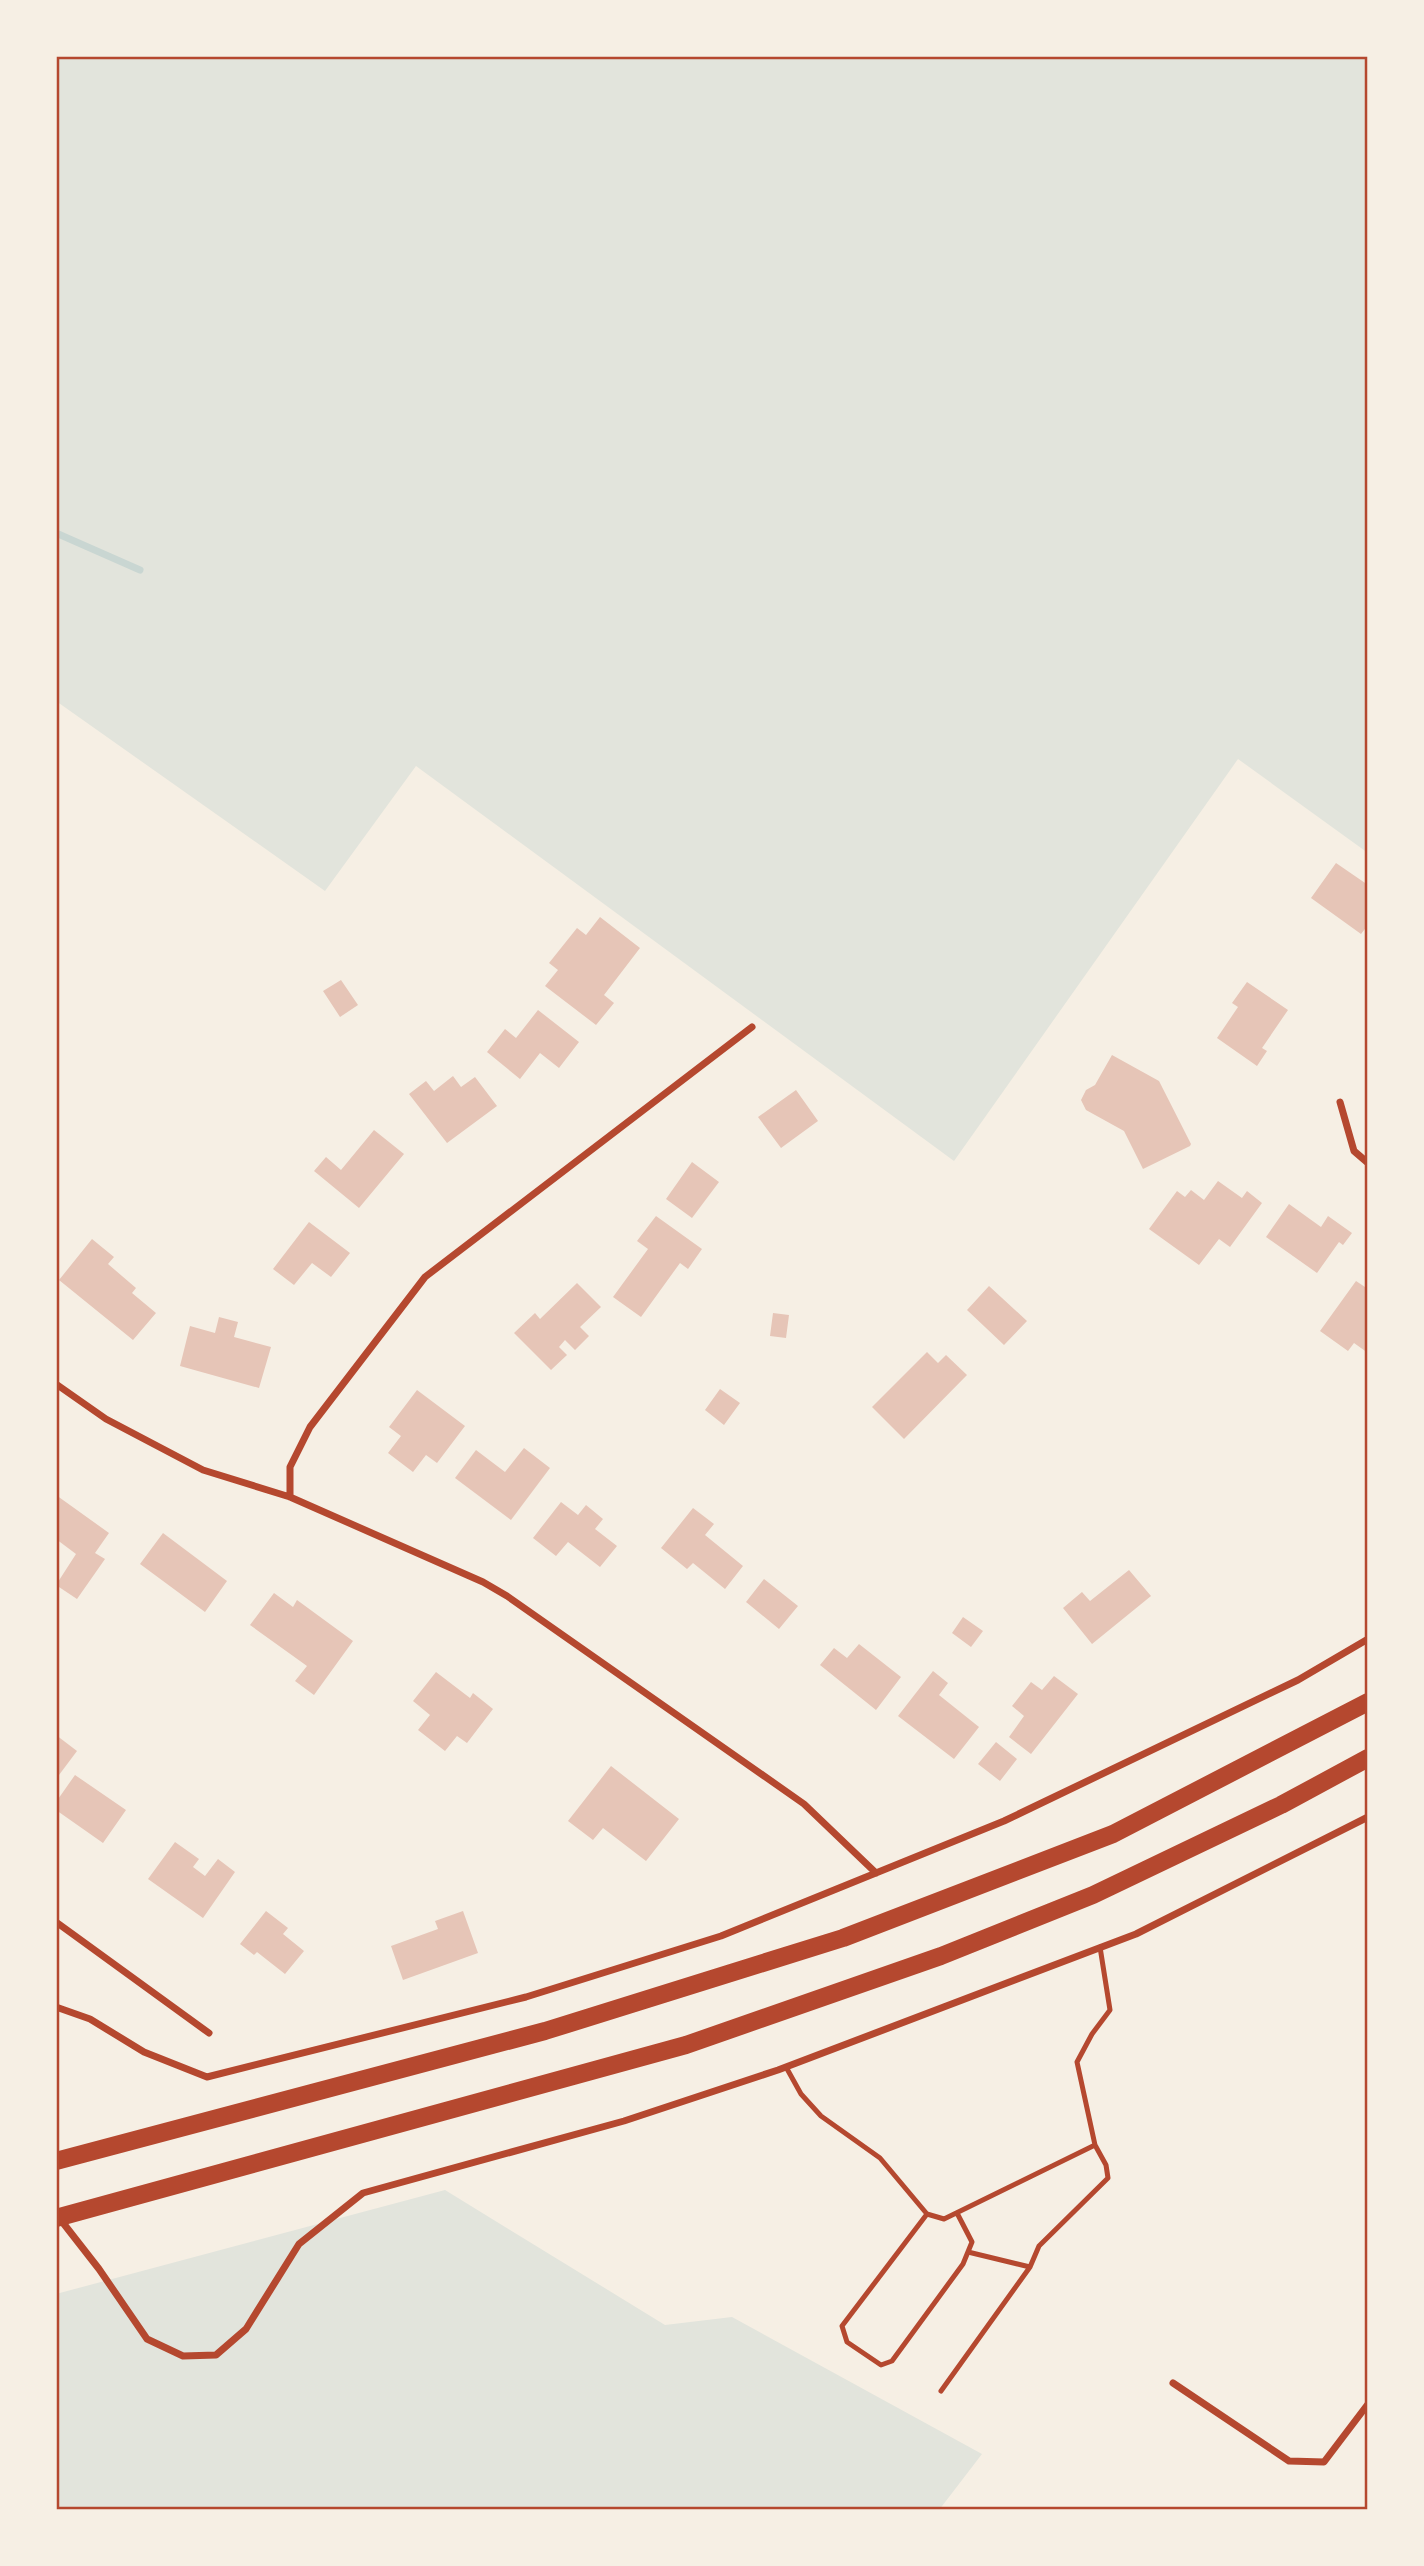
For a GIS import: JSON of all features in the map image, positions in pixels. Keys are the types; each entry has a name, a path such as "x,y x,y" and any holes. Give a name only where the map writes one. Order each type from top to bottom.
{"highway":[{"path":"56,2161 545,2031 843,1938 1112,1834 1368,1702"},
{"path":"57,2215 686,2045 928,1960 1093,1895 1281,1805 1368,1758"}],"street":[{"path":"290,1497 290,1467 310,1427 425,1277 752,1027"},
{"path":"1340,1102 1354,1151 1368,1163"},
{"path":"56,1384 106,1419 203,1470 290,1497 483,1582 507,1596 804,1804 876,1873"},
{"path":"56,2007 90,2019 144,2052 207,2077 526,1997 721,1936 1004,1821 1298,1680 1368,1639"},
{"path":"57,2215 99,2269 147,2339 183,2356 216,2355 246,2329 299,2244 363,2193 624,2121 786,2067 1136,1934 1368,1817"},
{"path":"56,1922 209,2033"},
{"path":"1173,2383 1289,2461 1324,2462 1368,2404"}],"lane":[{"path":"941,2391 1030,2267 1039,2246 1108,2178 1106,2165 1095,2145 1077,2062 1092,2034 1110,2010 1100,1947"},
{"path":"786,2067 801,2094 821,2116 880,2158 927,2214 944,2220 1095,2145"},
{"path":"927,2214 842,2326 847,2342 881,2365 892,2361 963,2264 972,2242 957,2213"},
{"path":"968,2252 1030,2267"}],"shaded area":[{"path":"56,56 1368,56 1368,853 1238,759 954,1161 416,766 325,891 56,701"},
{"path":"445,2190 665,2325 732,2317 982,2454 939,2510 56,2510 56,2294"}],"building":[{"path":"1336,863 1368,885 1368,925 1361,934 1311,898"},
{"path":"600,917 640,948 604,995 614,1003 596,1025 545,986 558,970 549,963 577,928 586,935"},
{"path":"341,980 358,1005 340,1017 323,991"},
{"path":"1247,982 1288,1010 1262,1048 1267,1051 1257,1066 1217,1038 1238,1007 1232,1003"},
{"path":"538,1010 579,1042 559,1068 540,1053 520,1079 487,1052 505,1029 516,1038"},
{"path":"1112,1055 1159,1081 1190,1146 1143,1169 1124,1131 1086,1110 1081,1100 1086,1090 1095,1085"},
{"path":"453,1076 461,1087 475,1077 497,1106 447,1143 409,1094 426,1081 434,1091"},
{"path":"796,1090 818,1121 781,1148 758,1117"},
{"path":"374,1130 404,1154 359,1208 314,1171 326,1157 341,1170"},
{"path":"692,1162 719,1182 692,1218 666,1199"},
{"path":"1218,1181 1242,1198 1247,1191 1262,1203 1230,1247 1219,1239 1199,1265 1149,1229 1177,1191 1185,1197 1191,1190 1204,1200"},
{"path":"1289,1204 1321,1227 1328,1216 1352,1233 1343,1245 1339,1242 1317,1273 1266,1237"},
{"path":"656,1216 702,1249 688,1269 680,1263 641,1317 613,1297 648,1249 637,1241"},
{"path":"309,1222 350,1253 331,1277 312,1263 294,1285 273,1269"},
{"path":"92,1239 114,1257 108,1264 136,1288 132,1293 156,1313 133,1340 59,1280"},
{"path":"1356,1281 1368,1289 1368,1353 1354,1343 1348,1351 1320,1331"},
{"path":"577,1283 601,1307 580,1327 589,1336 575,1350 565,1340 559,1347 567,1355 551,1370 514,1333 535,1313 540,1319"},
{"path":"989,1286 1027,1321 1004,1345 967,1310"},
{"path":"773,1313 789,1315 786,1338 770,1336"},
{"path":"219,1317 238,1322 234,1337 271,1347 259,1388 180,1366 190,1326 215,1333"},
{"path":"927,1352 938,1363 946,1355 967,1375 904,1439 872,1407"},
{"path":"720,1389 740,1403 724,1425 705,1410"},
{"path":"417,1390 465,1426 437,1463 426,1455 413,1472 388,1453 401,1436 389,1427"},
{"path":"524,1448 550,1468 511,1520 455,1478 476,1450 505,1472"},
{"path":"56,1495 109,1533 95,1553 105,1559 77,1599 56,1585 76,1554 56,1539"},
{"path":"561,1502 578,1515 586,1505 603,1519 595,1529 617,1546 600,1567 568,1542 556,1556 533,1538"},
{"path":"693,1508 714,1524 705,1535 743,1566 725,1589 693,1563 687,1569 661,1548"},
{"path":"163,1533 227,1581 205,1612 140,1564"},
{"path":"1129,1570 1151,1596 1092,1644 1063,1608 1082,1592 1090,1601"},
{"path":"764,1579 798,1606 779,1629 746,1602"},
{"path":"274,1593 293,1607 297,1600 353,1641 314,1695 295,1681 307,1666 250,1625"},
{"path":"963,1617 983,1631 971,1647 952,1633"},
{"path":"859,1644 901,1677 876,1710 820,1665 834,1648 847,1658"},
{"path":"933,1671 948,1683 939,1695 979,1727 954,1759 898,1716"},
{"path":"436,1672 470,1698 473,1693 493,1709 467,1743 457,1736 445,1751 418,1730 430,1715 413,1701"},
{"path":"1054,1676 1078,1694 1031,1754 1009,1737 1024,1716 1012,1706 1031,1682 1042,1690"},
{"path":"56,1735 77,1751 56,1779"},
{"path":"996,1742 1017,1759 1000,1781 978,1764"},
{"path":"611,1766 679,1819 646,1861 603,1828 593,1840 568,1821"},
{"path":"75,1775 126,1810 103,1843 56,1810 56,1802"},
{"path":"175,1842 199,1859 193,1867 205,1876 218,1859 235,1872 203,1918 148,1879"},
{"path":"266,1911 288,1928 283,1934 304,1951 285,1974 257,1952 254,1955 240,1944"},
{"path":"463,1911 478,1953 403,1980 391,1946 438,1929 435,1921"}],"waterway":[{"path":"56,533 140,570"}]}
